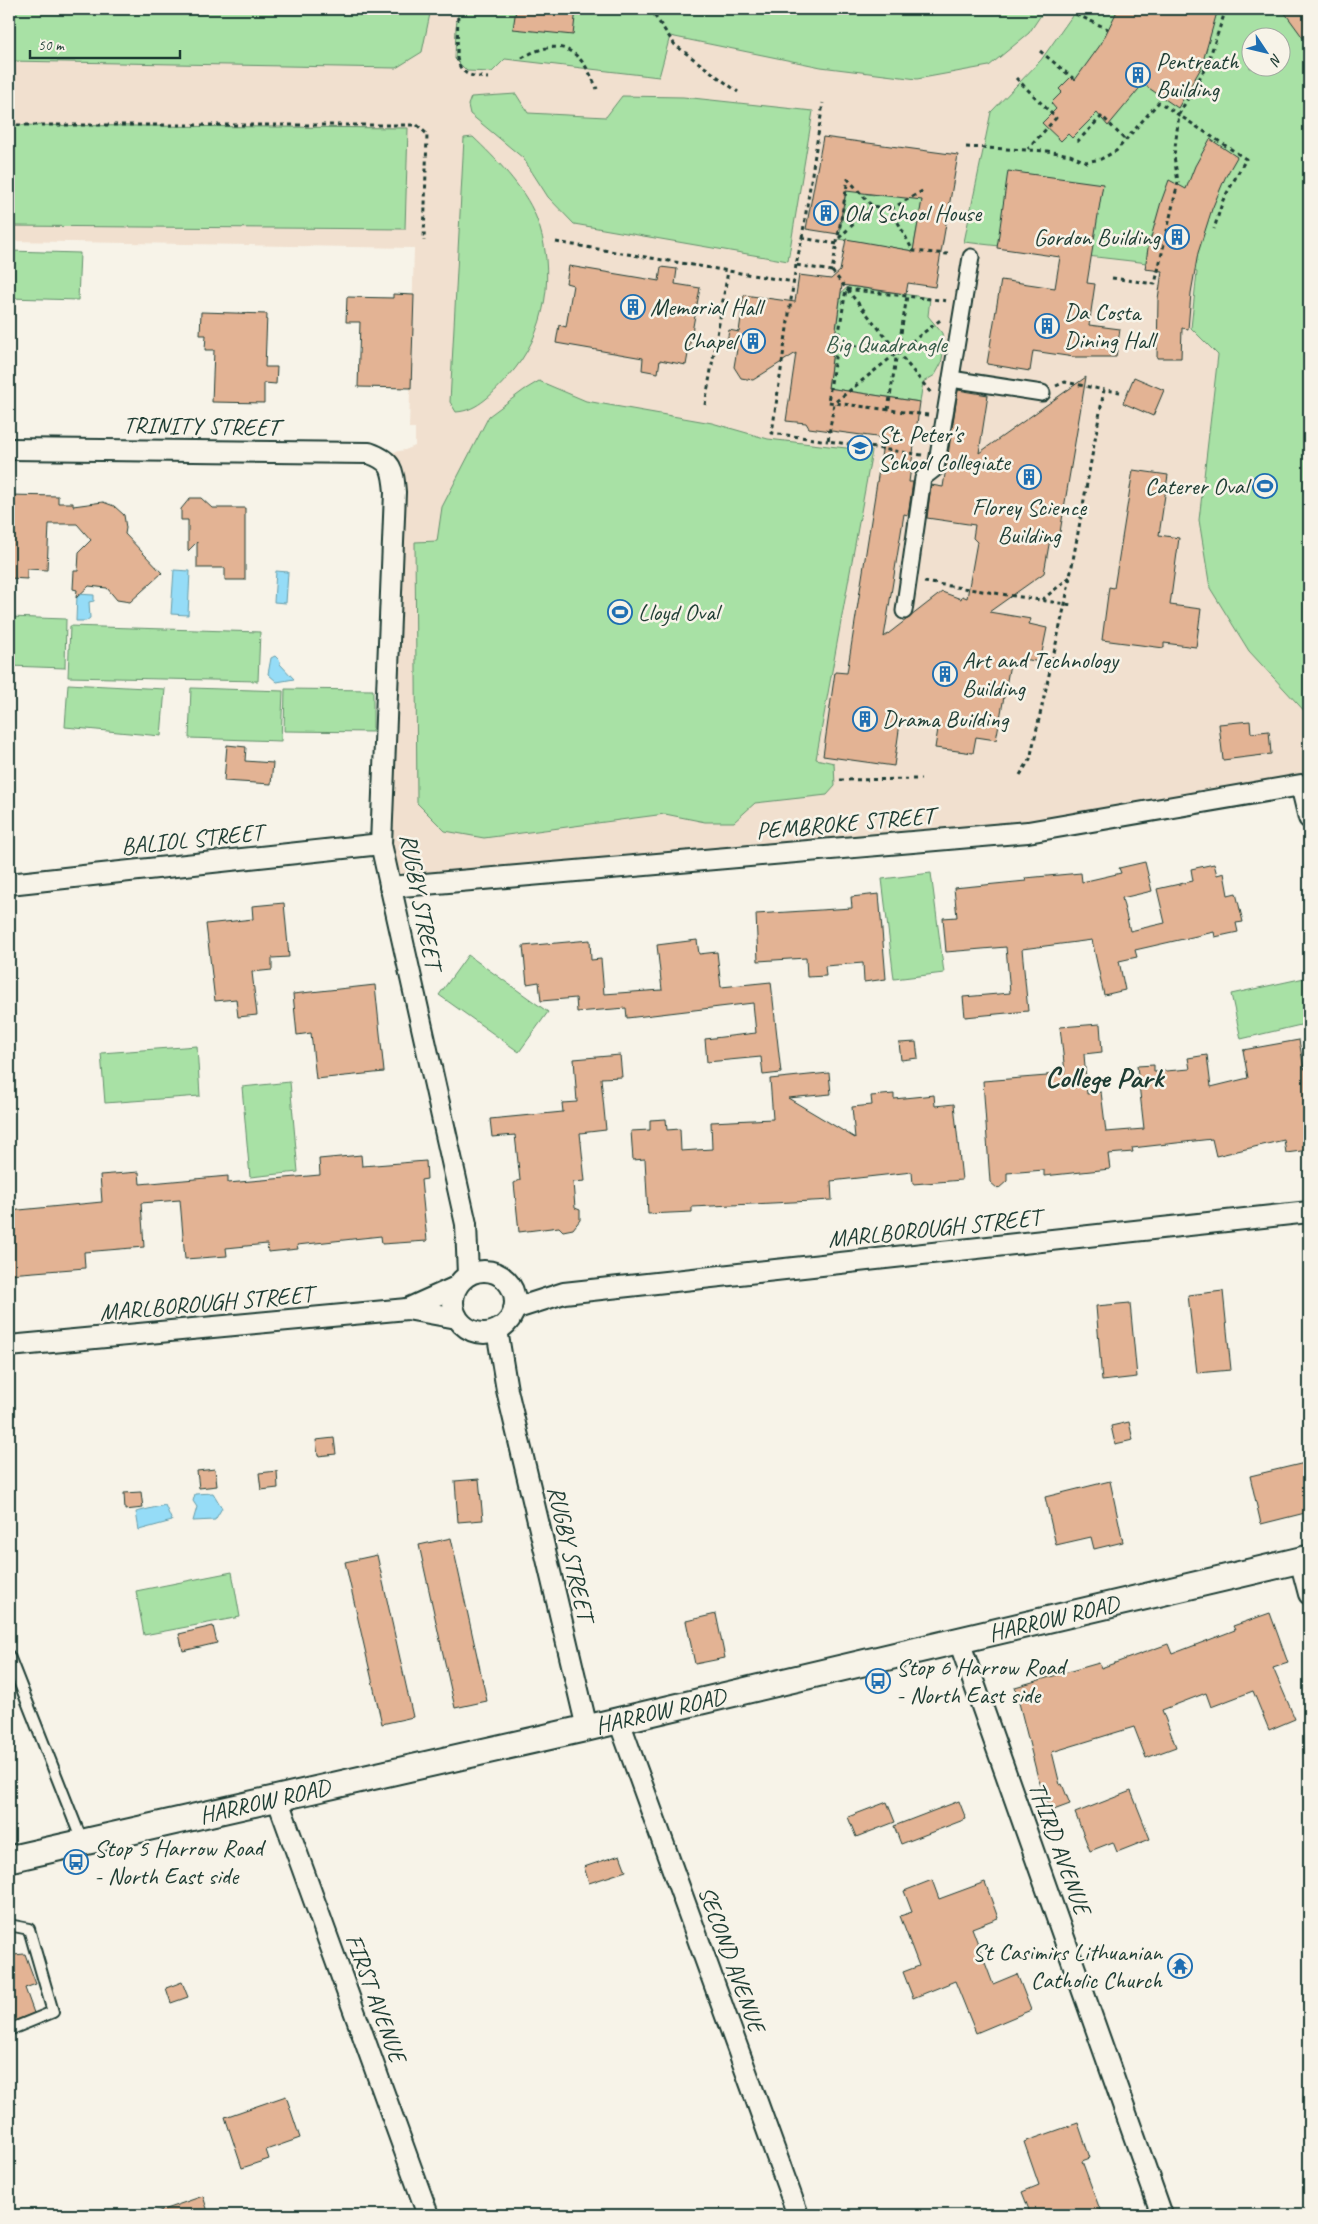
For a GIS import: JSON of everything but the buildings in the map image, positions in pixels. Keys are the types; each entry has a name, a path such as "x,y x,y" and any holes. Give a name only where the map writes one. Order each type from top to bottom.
{"street":[{"path":"904,611 923,478 936,468 971,257"},
{"path":"951,379 1042,394"},
{"name":"TRINITY STREET","path":"9,449 369,453 380,457 388,464"},
{"name":"RUGBY STREET","path":"388,464 394,475 395,492 381,844 466,1224 471,1278"},
{"path":"1305,785 1309,818"},
{"name":"PEMBROKE STREET","path":"390,887 1028,832 1305,785"},
{"name":"BALIOL STREET","path":"9,884 381,844"},
{"name":"MARLBOROUGH STREET","path":"514,1309 564,1293 1309,1212"},
{"path":"471,1278 506,1280 512,1288 514,1309 505,1324 488,1331 465,1327 457,1318 453,1298 471,1278"},
{"name":"MARLBOROUGH STREET","path":"407,1309 471,1278"},
{"name":"MARLBOROUGH STREET","path":"512,1288 564,1293"},
{"name":"MARLBOROUGH STREET","path":"9,1346 407,1309 457,1318"},
{"name":"RUGBY STREET","path":"488,1331 507,1390 587,1728"},
{"path":"1305,1559 1309,1594"},
{"name":"HARROW ROAD","path":"9,1859 619,1721 1305,1559"},
{"name":"THIRD AVENUE","path":"959,1641 1162,2215"},
{"name":"SECOND AVENUE","path":"619,1721 798,2215"},
{"name":"FIRST AVENUE","path":"277,1798 428,2215"}],"lane":[{"path":"9,1656 82,1842"},
{"path":"9,1925 30,1930 53,2012 9,2030"}],"path":[{"path":"458,9 457,58 462,72 470,76 488,78"},
{"path":"650,9 675,45 738,92"},
{"path":"1112,278 1155,284 1178,182 1174,156 1179,114 1207,65 1226,9"},
{"path":"1069,11 1108,29"},
{"path":"522,58 539,49 550,46 563,48 579,58 589,71 597,89"},
{"path":"1040,50 1074,79"},
{"path":"1016,78 1056,118 1027,149"},
{"path":"966,147 1027,149 1070,154 1086,162 1101,159 1116,151 1159,102 1246,159 1224,200 1214,229"},
{"path":"823,103 796,265 772,433 937,457"},
{"path":"1077,142 1102,116 1126,141"},
{"path":"9,125 417,125 427,134 424,241"},
{"path":"832,271 848,179 872,206 891,209 924,190"},
{"path":"839,239 872,206"},
{"path":"891,209 913,250 948,254"},
{"path":"802,238 837,244"},
{"path":"556,242 794,282"},
{"path":"796,265 832,271 898,352 945,414"},
{"path":"704,405 728,271"},
{"path":"846,289 964,303"},
{"path":"846,289 828,402 888,410 945,414"},
{"path":"888,410 907,296"},
{"path":"828,441 834,403 964,303"},
{"path":"838,343 898,352"},
{"path":"1042,394 1066,382 1120,392"},
{"path":"1020,775 1030,758 1065,604 1104,390"},
{"path":"1042,600 1070,577"},
{"path":"909,580 1072,605"},
{"path":"840,780 921,779"}],"shaded area":[{"name":"St. Peter's School Collegiate","path":"9,9 1309,9 1309,784 1028,832 390,887 388,453 415,446 415,428 409,428 414,248 9,241"}],"green space":[{"path":"9,9 431,9 422,52 396,68 9,61"},
{"path":"459,9 1045,9 1029,33 989,66 917,79 821,67 670,36 659,77 505,59 492,72 467,71 455,59 456,27"},
{"path":"1077,9 1309,9 1309,716 1249,651 1210,588 1199,520 1218,355 1191,328 1197,272 1140,262 964,242 991,112 1041,60"},
{"path":"516,94 528,113 606,117 622,96 683,97 813,111 788,261 574,224 548,197 523,158 470,114 468,105 471,97"},
{"path":"9,125 408,128 405,229 9,226"},
{"path":"473,137 517,184 531,206 542,237 546,258 547,280 540,322 532,342 521,360 508,377 485,400 464,411 456,412 450,402 464,138"},
{"path":"848,179 866,194 895,197 897,186 924,190 913,251 839,239"},
{"path":"9,251 80,253 78,300 9,298"},
{"name":"Big Quadrangle","path":"849,286 930,298 928,316 942,333 944,348 941,364 935,375 923,382 920,402 828,388 841,293"},
{"path":"539,381 586,401 712,423 768,439 872,451 816,759 834,763 835,786 827,795 755,803 734,822 705,822 665,814 484,838 445,831 417,803 415,542 437,541 442,507 489,416"},
{"path":"9,617 66,619 65,668 9,666"},
{"path":"70,626 260,632 258,681 68,677"},
{"path":"68,684 165,689 161,736 65,727"},
{"path":"191,688 283,691 281,741 189,738"},
{"path":"285,689 373,690 373,732 284,731"},
{"path":"931,873 944,973 894,979 882,879"},
{"path":"468,955 548,1012 519,1052 439,995"},
{"path":"1309,977 1309,1023 1241,1039 1231,994"},
{"path":"197,1046 200,1096 105,1103 101,1053"},
{"path":"290,1082 298,1172 250,1177 242,1087"},
{"path":"232,1572 240,1617 144,1635 136,1591"}],"water":[{"path":"174,570 190,571 188,615 171,614"},
{"path":"276,571 288,572 286,603 274,602"},
{"path":"77,594 94,595 94,601 89,602 90,618 86,621 76,621"},
{"path":"275,656 294,679 277,682 268,674 271,658"},
{"path":"213,1493 222,1508 215,1520 193,1521 197,1507 193,1501 195,1494"},
{"path":"165,1505 172,1521 139,1530 136,1512"}],"place":[{"name":"Pentreath Building","path":"1138,75"},
{"name":"Old School House","path":"826,213"},
{"name":"Gordon Building","path":"1177,237"},
{"name":"Memorial Hall","path":"633,307"},
{"name":"Da Costa Dining Hall","path":"1047,326"},
{"name":"Chapel","path":"753,341"},
{"name":"St. Peter's School Collegiate","path":"860,448"},
{"name":"Florey Science Building","path":"1029,477"},
{"name":"Caterer Oval","path":"1265,486"},
{"name":"Lloyd Oval","path":"620,612"},
{"name":"Art and Technology Building","path":"945,674"},
{"name":"Drama Building","path":"865,719"},
{"name":"Stop 6 Harrow Road - North East side","path":"878,1681"},
{"name":"Stop 5 Harrow Road - North East side","path":"76,1862"},
{"name":"St Casimirs Lithuanian Catholic Church","path":"1180,1966"}],"district":[{"name":"College Park","path":"1104,1077"}]}
